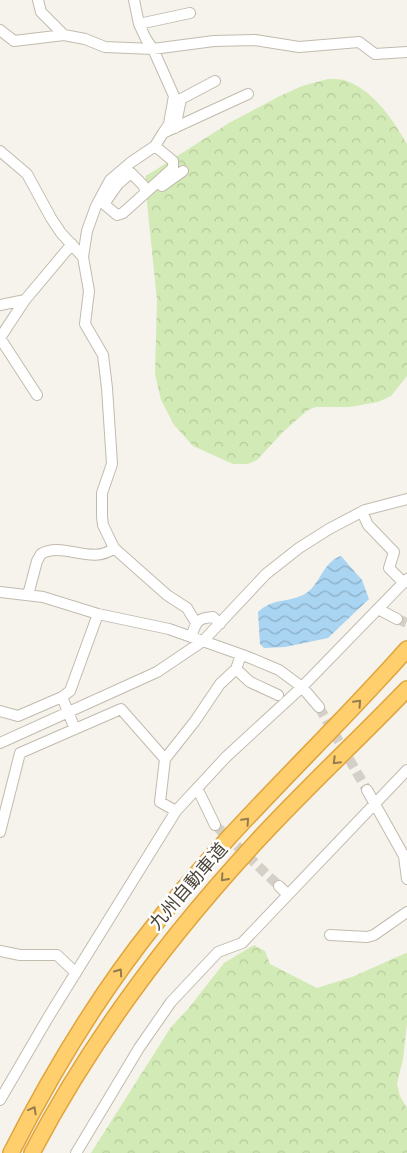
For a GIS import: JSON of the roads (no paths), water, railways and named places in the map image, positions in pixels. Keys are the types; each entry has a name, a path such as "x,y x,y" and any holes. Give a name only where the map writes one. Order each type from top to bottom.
{"highway":[{"name":"九州自動車道","path":"11,1153 52,1076 86,1021 119,971 156,922 247,819 407,649"},
{"name":"九州自動車道","path":"32,1153 101,1035 166,947 258,840 407,689"},
{"path":"43,1153 74,1091 166,947"}],"street":[{"path":"38,0 41,12 64,36"},
{"path":"134,0 139,24 153,49 174,96 169,124 164,133 155,146 130,163 110,180 86,230 83,257 89,291 85,324 103,355 112,464 102,493 102,517 103,525 114,548 167,595 187,608 196,623"},
{"path":"139,24 190,13"},
{"path":"0,30 14,41 64,36 85,39 105,46 153,49 214,41 255,40 300,47 359,42 375,54 407,52"},
{"path":"175,128 181,99 215,81"},
{"path":"164,133 248,94"},
{"path":"155,146 173,161 173,168 148,191 155,191 183,171"},
{"path":"0,151 27,174 61,233 83,257"},
{"path":"37,395 0,338 25,300 72,244"},
{"path":"0,305 25,300"},
{"path":"0,743 157,672 203,641 266,574 299,548 329,529 362,512 407,499"},
{"path":"0,1100 49,1016 176,812 226,757 302,687 405,581 389,568 394,552 368,525 362,512"},
{"path":"28,595 37,561 41,554 54,549 94,555 108,554 114,548"},
{"path":"0,592 42,597 98,614 169,630 203,641 279,670 302,687 319,707"},
{"path":"378,609 397,619"},
{"path":"0,711 18,716 62,697 70,691 98,614"},
{"path":"191,637 196,623 202,618 213,617 220,624"},
{"path":"176,812 160,802 165,759 195,721 220,684 236,669 241,655"},
{"path":"236,669 250,682 278,694"},
{"path":"62,697 75,729"},
{"path":"0,832 20,753 121,709 165,759"},
{"path":"76,1153 139,1048 171,1002 218,952 242,943 374,804 392,788 407,770"},
{"path":"197,788 215,825"},
{"path":"367,790 404,856 407,879"},
{"path":"279,886 288,894"},
{"path":"330,935 367,937 374,935 407,912"},
{"path":"0,951 20,955 57,955 76,973"}],"water":[{"path":"341,556 362,580 369,599 328,638 285,647 264,648 260,644 258,612 269,605 303,595 309,591 329,564"}],"tunnel":[{"path":"397,619 407,623"},
{"path":"319,707 367,790"},
{"path":"215,825 279,886"}]}
